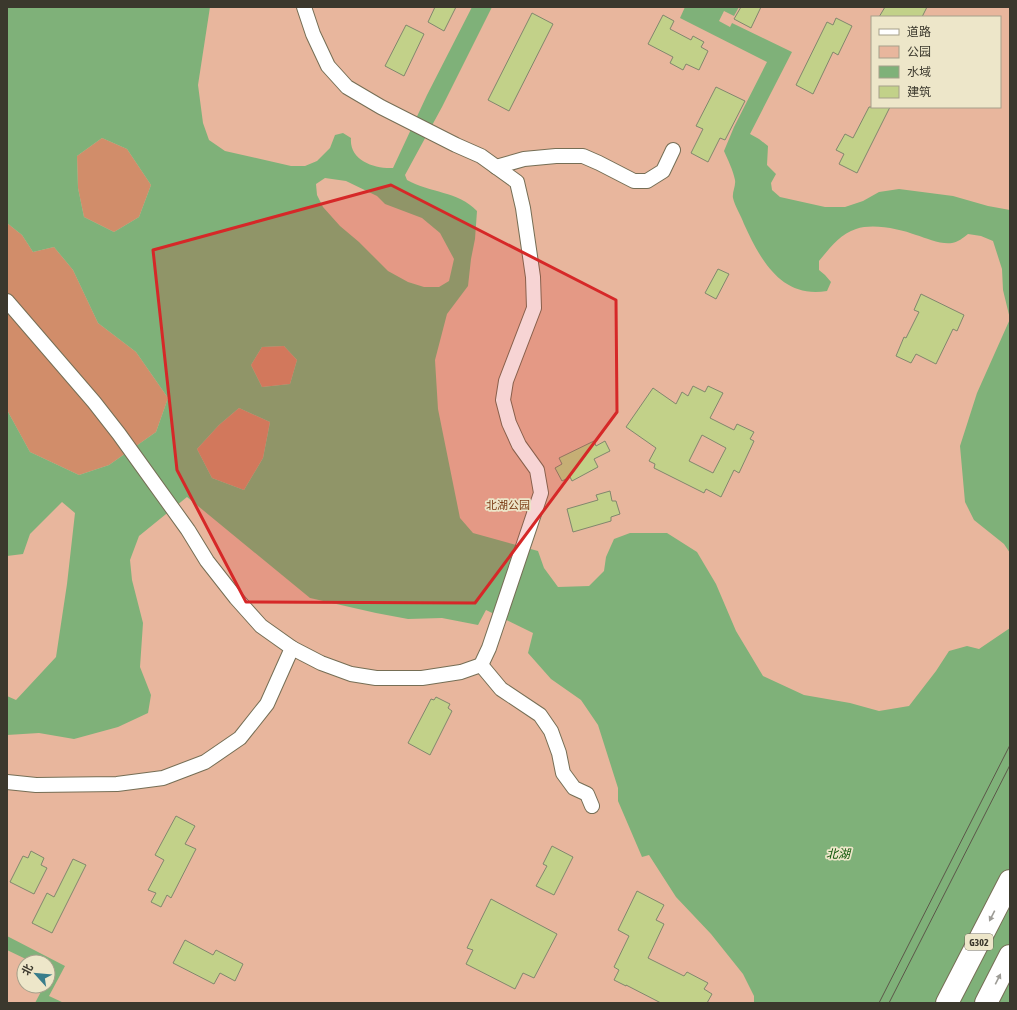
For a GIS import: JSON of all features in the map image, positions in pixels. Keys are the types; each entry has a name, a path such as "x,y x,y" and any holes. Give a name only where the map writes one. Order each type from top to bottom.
{"highway":[{"name":"G302","path":"947,1003 1010,881"},
{"path":"986,1003 1010,956"}],"street":[{"path":"7,301 94,402 119,434 188,530 206,561 261,626 292,648 321,663 351,674 376,678 422,678 461,672 481,665 489,648 541,493 537,470 519,445 509,423 503,400 506,381 534,308 533,277 523,208 517,182 482,156 456,145 382,107 347,87 328,66 313,34 304,7"},
{"path":"496,167 524,159 556,156 583,156 634,181 647,181 663,171 673,150"},
{"path":"7,782 50,785 117,784 163,778 205,762 240,738 267,704 292,648"},
{"path":"481,665 501,689 540,715 551,731 560,753 563,773 574,788 587,794 592,806"}],"highlighted area":[{"path":"391,185 616,300 617,412 475,603 246,602 177,470 153,250"}],"green space":[{"name":"北湖公园","path":"7,7 1010,7 1010,1003 7,1003"}],"shaded area":[{"path":"102,138 127,149 151,185 139,217 114,232 84,217 78,188 77,156"},
{"path":"7,223 22,235 33,252 54,247 73,270 98,323 136,352 168,398 156,432 109,465 79,475 30,452 7,410"},
{"path":"284,346 297,360 290,384 262,387 251,365 262,347"},
{"path":"239,408 270,422 263,458 244,490 212,478 197,449 219,425"}],"water":[{"name":"北湖","path":"7,7 210,7 198,85 203,123 209,140 225,151 291,166 305,166 317,161 330,148 335,135 343,133 351,138 351,146 354,152 364,162 378,167 393,168 427,95 472,7 492,7 442,107 405,175 407,180 425,188 453,196 469,204 477,211 475,239 468,286 447,314 435,360 438,409 460,518 473,533 538,551 544,568 558,587 589,586 604,571 606,557 614,539 630,533 667,533 697,552 716,584 736,631 763,676 804,695 850,703 879,711 909,706 936,671 949,651 967,646 979,649 1010,628 1010,1003 754,1003 754,996 743,974 711,934 676,897 649,855 642,857 618,801 618,788 598,725 581,700 551,679 528,653 533,633 486,610 478,625 442,618 408,619 310,598 187,497 139,536 130,560 132,580 143,623 140,667 151,695 148,713 118,727 74,739 39,733 7,735 7,696 16,700 56,657 67,584 75,513 62,502 30,534 23,554 7,556 7,410 30,452 79,475 109,465 156,432 168,398 136,352 98,323 73,270 54,247 33,252 22,235 7,223","holes":["102,138 127,149 151,185 139,217 114,232 84,217 78,188 77,156","325,178 346,181 377,196 385,204 422,218 440,233 454,259 449,281 439,287 424,287 408,282 388,271 359,242 340,226 323,207 317,195 316,184","284,346 297,360 290,384 262,387 251,365 262,347","239,408 270,422 263,458 244,490 212,478 197,449 219,425"]},
{"path":"685,7 739,7 734,16 724,11 719,21 730,27 732,23 792,52 750,134 768,146 767,165 776,174 771,183 772,190 780,197 825,207 845,207 863,201 879,192 899,189 953,196 988,206 1010,210 1010,319 1003,290 1002,269 993,241 981,236 968,234 956,242 944,243 894,229 863,227 845,234 819,261 819,270 831,282 827,291 811,292 797,289 785,283 774,274 757,250 735,205 733,196 735,180 724,151 734,127 767,62 680,18"},
{"path":"1010,319 1010,553 1004,544 974,520 965,502 960,446 977,393"},
{"path":"7,936 42,954 16,954 7,950"},
{"path":"56,961 65,966 56,983"},
{"path":"40,994 50,994 49,996 64,1003 35,1003"}],"building":[{"path":"435,7 456,7 444,31 428,22"},
{"path":"741,7 761,7 751,28 734,19"},
{"path":"885,7 927,7 922,16 880,16"},
{"path":"532,13 553,24 509,111 488,100"},
{"path":"663,15 674,21 670,29 691,40 693,36 704,42 701,47 708,51 699,70 686,64 683,70 670,63 673,57 648,44"},
{"path":"836,18 852,26 838,55 833,52 813,94 796,85 827,22 833,25"},
{"path":"406,25 424,34 404,76 385,66"},
{"path":"716,87 745,101 725,140 720,138 708,162 691,153 703,129 696,126"},
{"path":"869,107 890,108 857,173 839,164 844,154 836,150 845,134 853,138"},
{"path":"718,269 729,274 716,299 705,293"},
{"path":"921,294 964,315 957,331 953,329 936,364 916,354 911,363 896,356 904,337 906,338 919,312 914,310"},
{"path":"693,386 705,392 708,386 723,393 710,418 734,430 737,424 754,432 750,439 754,441 739,473 734,470 721,497 706,489 704,493 654,468 655,464 649,461 656,448 626,427 653,388 676,404 682,392 688,396","holes":["702,435 726,448 713,473 689,461"]},
{"path":"594,441 596,446 605,441 610,451 594,459 598,467 572,481 570,477 562,481 555,468 562,464 559,458"},
{"path":"610,491 612,501 616,501 620,514 611,517 611,521 573,532 567,509 598,500 596,495"},
{"path":"436,697 450,704 448,708 452,711 430,755 408,743 431,699 434,700"},
{"path":"176,816 195,826 185,844 196,849 171,898 167,895 161,907 151,902 156,893 148,890 164,860 155,855"},
{"path":"552,846 573,857 554,895 536,886 547,866 543,864"},
{"path":"31,851 44,858 41,865 47,868 34,894 10,882 23,856 28,858"},
{"path":"73,859 86,865 52,933 32,923 47,893 54,897"},
{"path":"637,891 664,905 656,920 664,924 648,958 684,976 687,972 708,983 704,989 712,994 707,1003 661,1003 614,980 619,970 614,967 629,936 618,930"},
{"path":"491,899 557,934 534,978 523,973 515,989 466,964 473,950 467,948"},
{"path":"185,940 213,955 216,950 243,964 235,981 220,973 214,984 173,963"}],"tram line":[{"path":"879,1003 1010,745"},
{"path":"889,1003 1010,765"}]}
